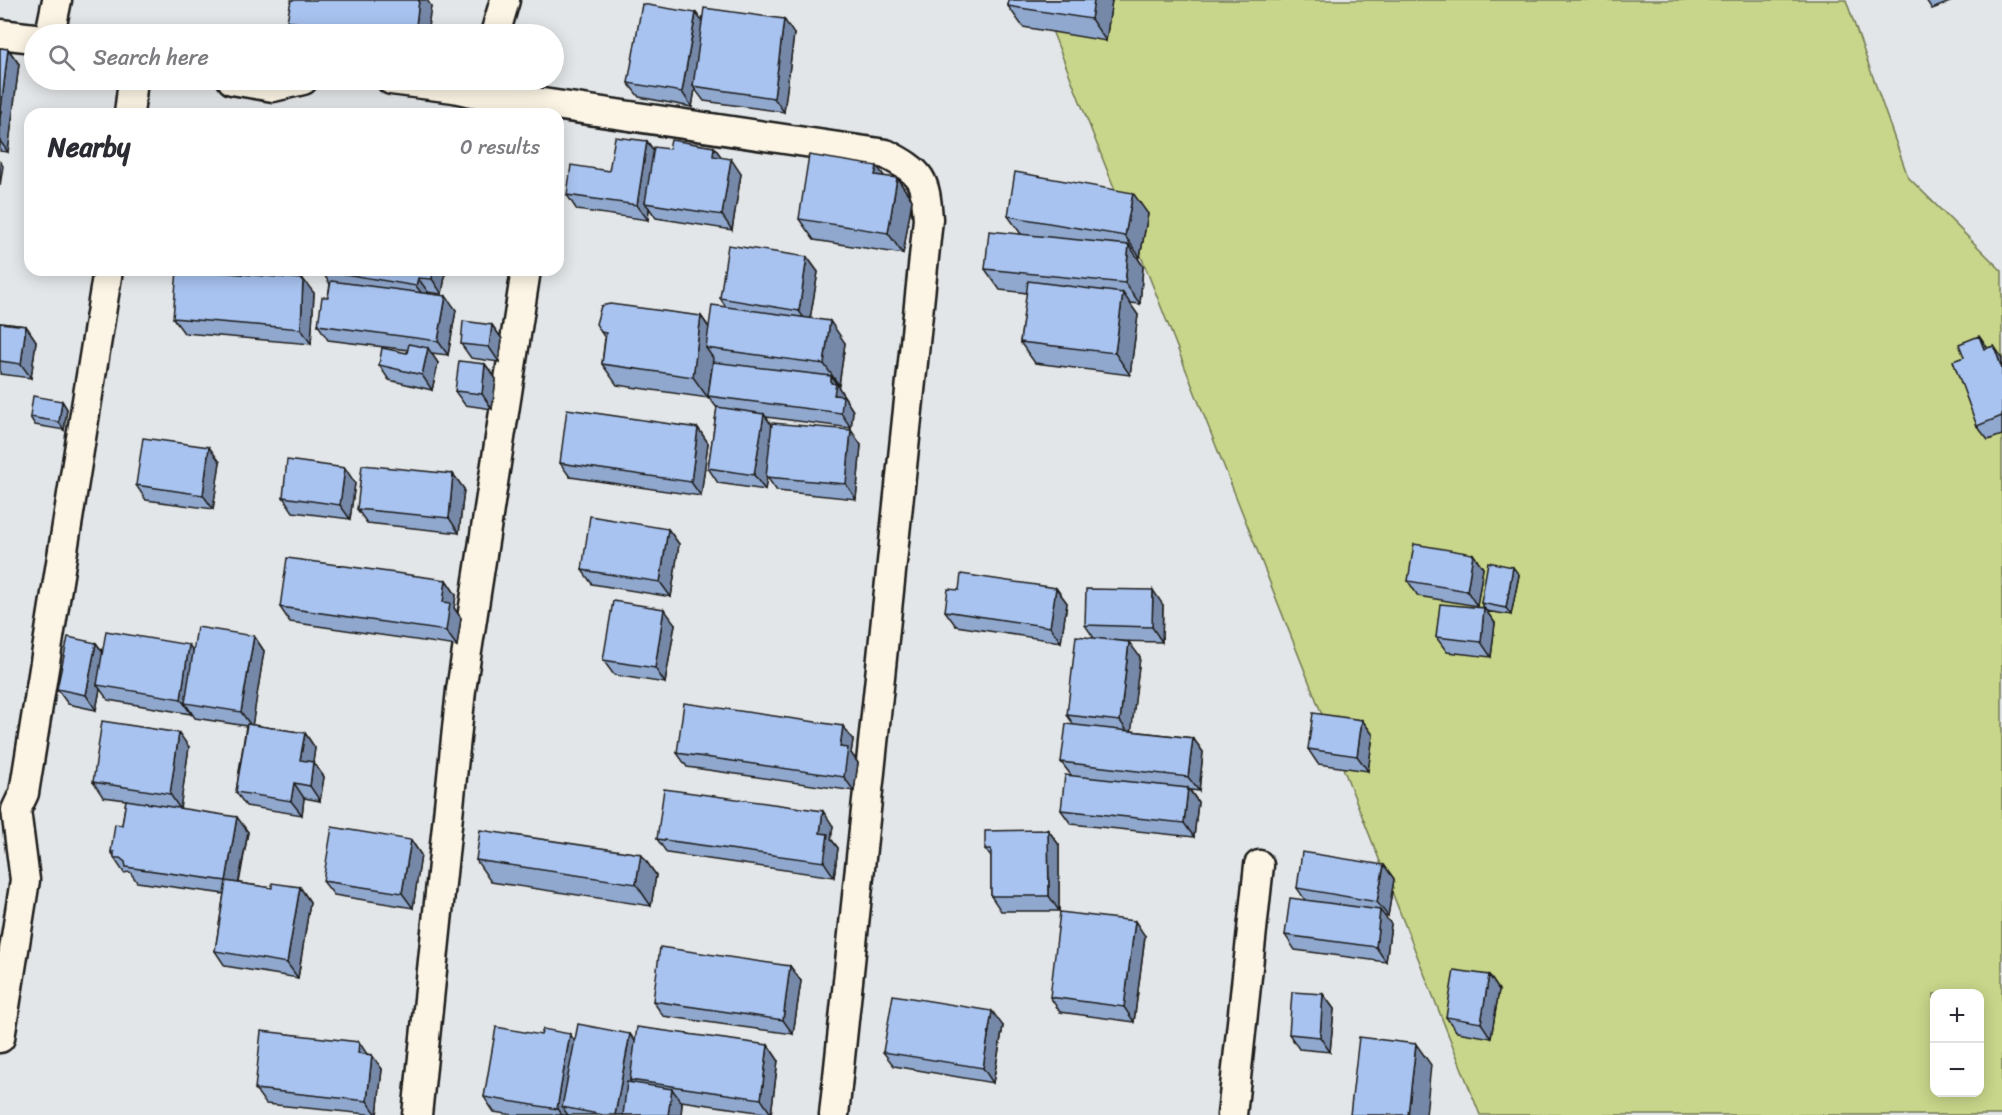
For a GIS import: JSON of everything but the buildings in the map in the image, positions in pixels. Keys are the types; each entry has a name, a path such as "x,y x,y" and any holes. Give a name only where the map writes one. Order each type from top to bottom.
{"street":[{"path":"52,24 57,0"},
{"path":"498,24 505,0"},
{"path":"0,34 24,37"},
{"path":"130,108 132,90"},
{"path":"492,90 548,108"},
{"path":"564,111 886,154 913,168 926,192 928,219 834,1115"},
{"path":"0,1038 25,880 8,809 24,793 107,276"},
{"path":"417,1115 461,690 525,276"},
{"path":"1232,1115 1259,865"}],"green space":[{"path":"1040,0 1846,0 1908,177 2002,271 2002,1115 1480,1115"}]}
